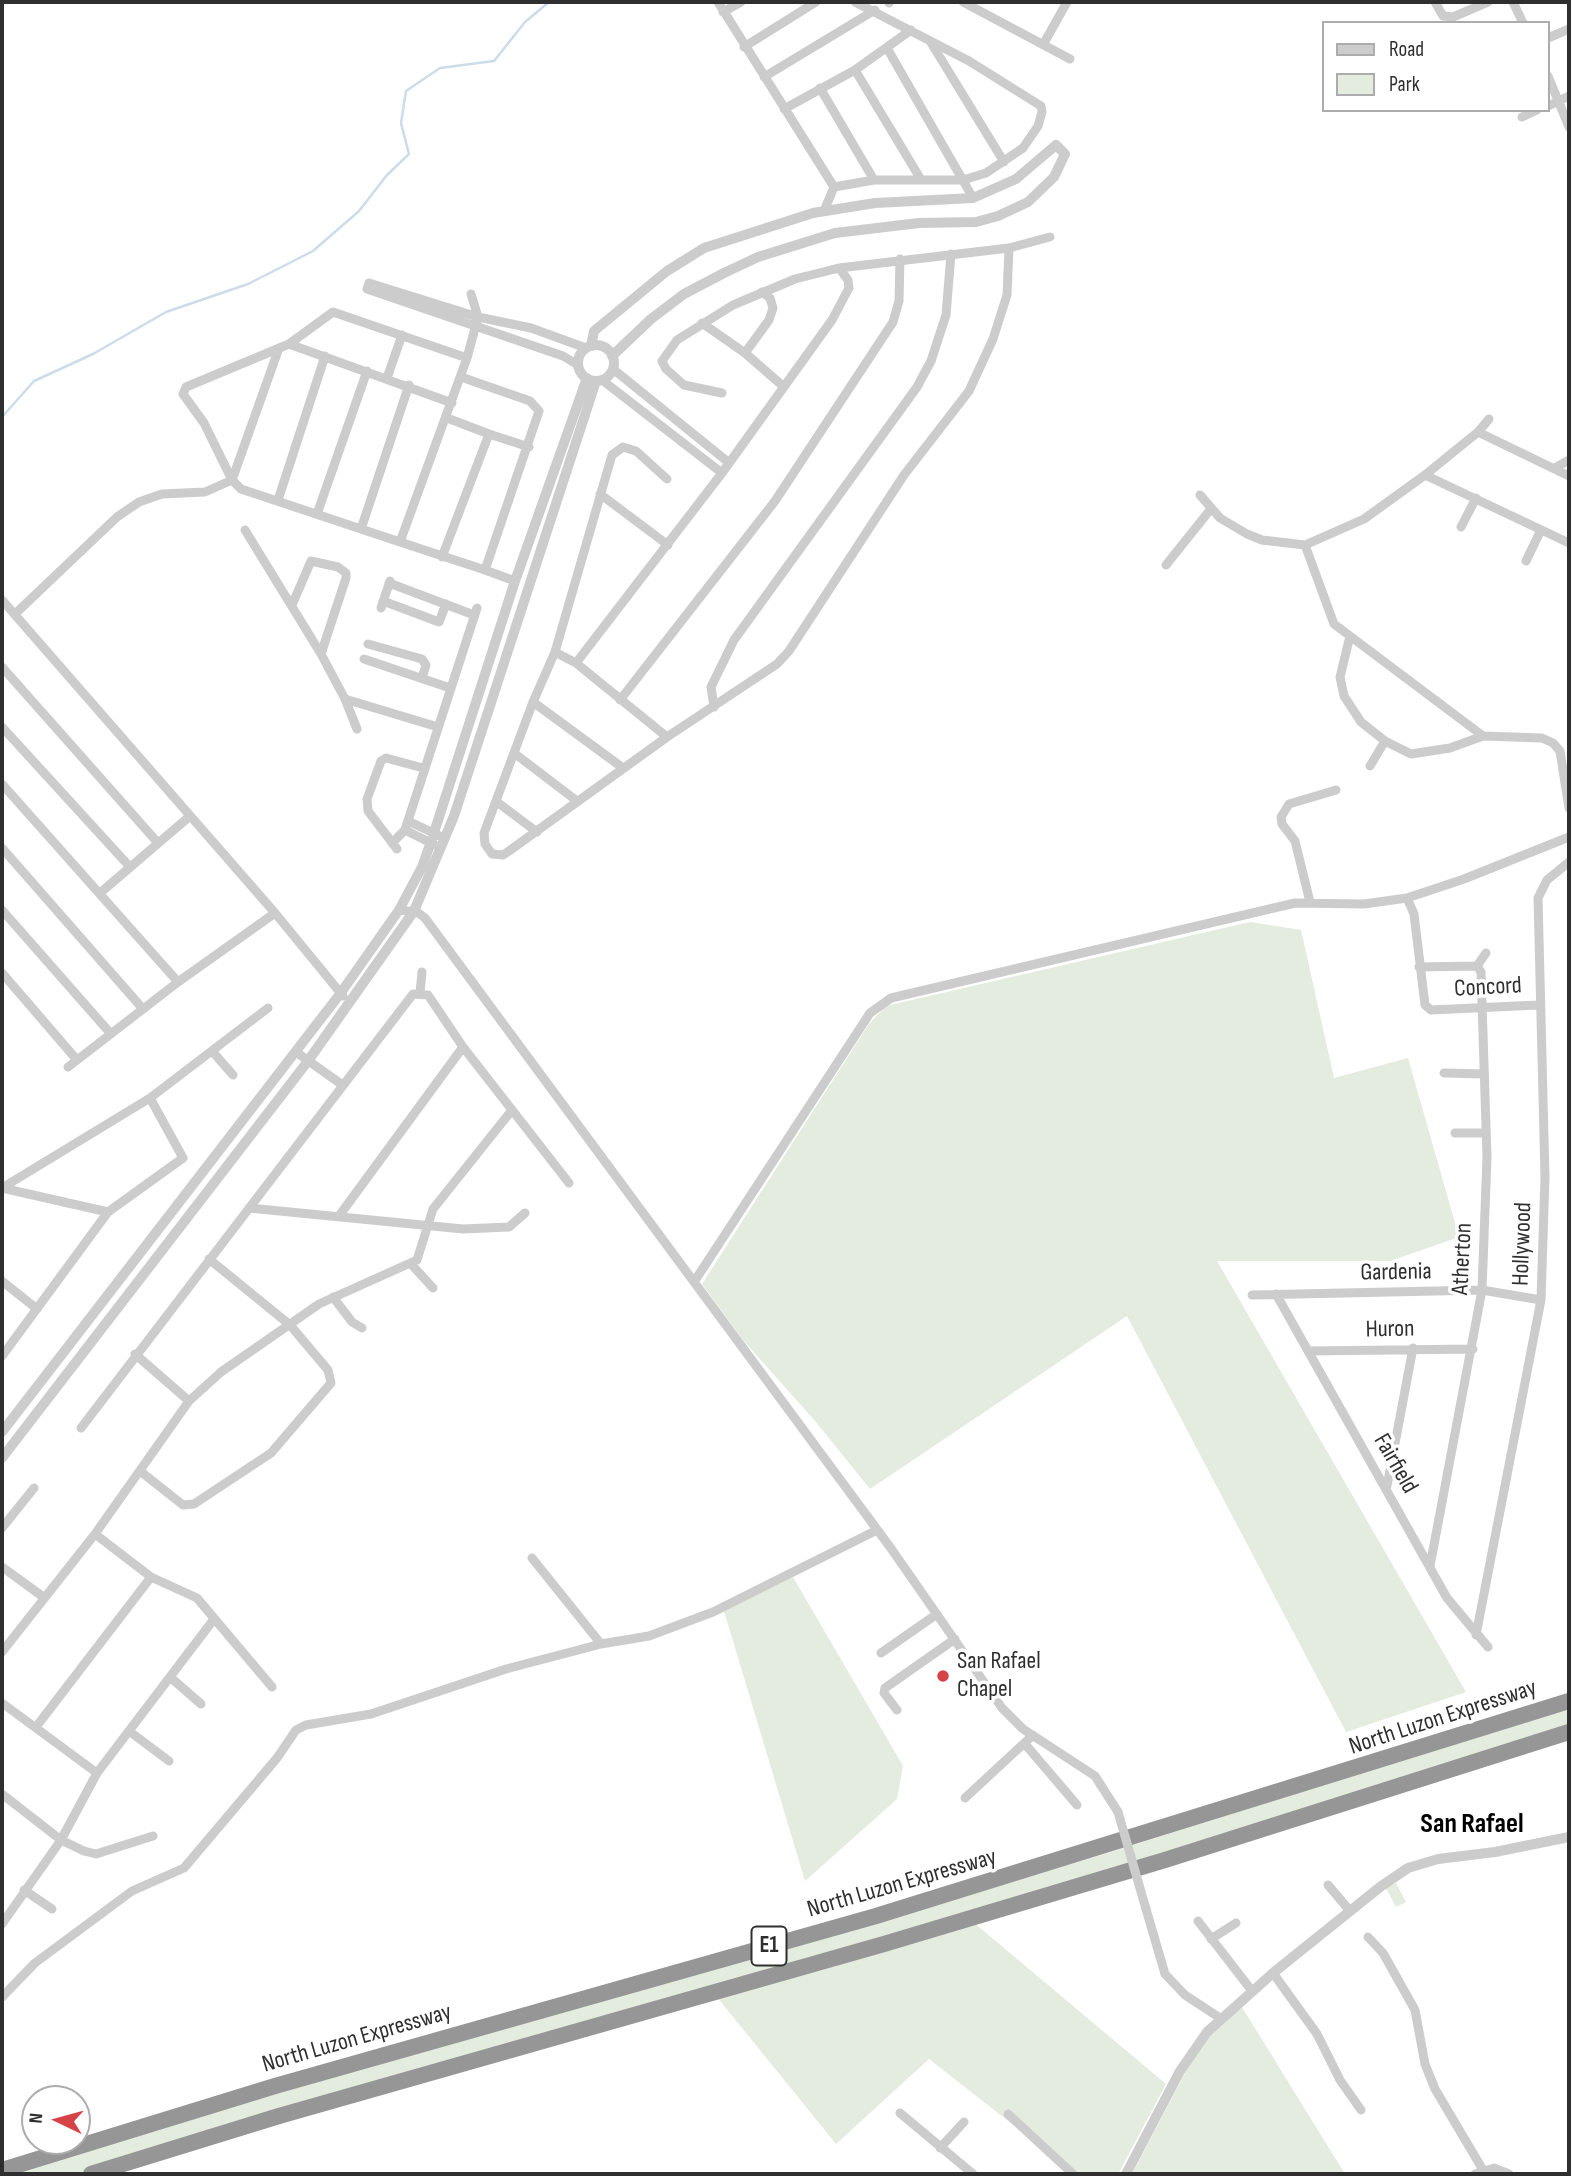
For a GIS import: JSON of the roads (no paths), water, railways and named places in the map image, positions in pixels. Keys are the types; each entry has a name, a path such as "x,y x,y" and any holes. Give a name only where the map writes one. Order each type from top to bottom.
{"highway":[{"name":"North Luzon Expressway","path":"2,2170 275,2086 876,1916 1569,1701"},
{"name":"E1","path":"91,2174 279,2116 884,1944 1204,1848 1569,1732"}],"street":[{"path":"718,2 834,187"},
{"path":"723,12 741,2"},
{"path":"744,47 816,2"},
{"path":"834,187 874,180 963,180 974,177 1003,162 1029,140 1041,119 1041,106 929,40 855,2"},
{"path":"962,2 1070,59"},
{"path":"1044,43 1067,2"},
{"path":"1435,2 1443,16 1453,17 1489,2"},
{"path":"1513,2 1522,21"},
{"path":"764,76 875,10"},
{"path":"1550,37 1569,29"},
{"path":"784,109 855,70 911,30"},
{"path":"929,40 1003,162"},
{"path":"887,48 963,180 978,196"},
{"path":"855,70 920,178"},
{"path":"1550,79 1565,98 1569,127"},
{"path":"821,88 874,180"},
{"path":"1522,117 1533,112"},
{"path":"612,369 612,356 651,319 684,294 724,272 796,244 835,233 919,222 976,222 998,216 1028,202 1054,177 1065,154 1056,145 1016,179 978,196 875,203 813,213"},
{"path":"974,177 978,196"},
{"path":"578,365 580,356 589,347 594,331 667,271 704,248 824,211 834,187"},
{"path":"722,393 684,385 666,369 662,361 677,341 702,323 762,292 795,279 839,268 1009,248 1051,237"},
{"path":"667,479 636,451 623,447 612,455 555,652 533,702 484,833 485,844 492,854 503,855 537,832 667,737 777,664 789,651 904,475 969,391 993,339 1007,295 1009,248"},
{"path":"714,707 711,687 734,640 922,378 946,315 951,254"},
{"path":"620,700 775,501 893,322 899,301 900,259"},
{"path":"576,663 722,473 832,320 849,288 848,280 839,268"},
{"path":"612,356 601,346 589,347 531,328 478,317 368,286 475,327 563,356 722,473"},
{"path":"745,353 769,320 773,308 770,298 762,292"},
{"path":"400,542 467,358 478,317 471,294"},
{"path":"467,358 333,312 289,344 186,387 183,394 204,423 232,480 241,489 515,581"},
{"path":"702,323 745,353 784,387"},
{"path":"387,378 402,335"},
{"path":"289,344 409,385 452,403"},
{"path":"15,614 117,517 139,502 162,494 205,492 232,480 279,348"},
{"path":"278,500 325,356"},
{"path":"2,1458 307,1061 399,910 437,841 515,581 595,380 612,369"},
{"path":"612,369 728,462"},
{"path":"317,514 367,371"},
{"path":"461,377 530,401 537,407 539,417 485,570"},
{"path":"2,1432 296,1052 345,998 414,911 595,380"},
{"path":"361,529 409,385"},
{"path":"447,418 529,447"},
{"path":"1200,495 1210,510 1234,527 1262,540 1306,545 1364,519 1425,475 1478,432 1489,419"},
{"path":"1478,432 1569,476"},
{"path":"442,557 489,434"},
{"path":"1555,468 1569,460"},
{"path":"1425,475 1569,544"},
{"path":"600,494 668,545"},
{"path":"1461,527 1476,498"},
{"path":"1166,565 1210,510"},
{"path":"245,530 321,654 345,699 356,729"},
{"path":"1526,561 1541,530"},
{"path":"1306,545 1334,624 1483,736"},
{"path":"292,605 311,561 338,567 346,573 321,654"},
{"path":"424,768 391,758 381,761 366,805 394,846 406,826 475,612 389,582 382,605 439,622 446,604"},
{"path":"2,600 275,913 345,998"},
{"path":"1350,636 1340,677 1344,696 1361,722 1385,741 1411,754 1450,748 1483,736 1529,736 1553,743 1564,762 1569,808"},
{"path":"422,678 426,665 422,659 369,642 363,663 450,688"},
{"path":"555,652 576,663 667,737"},
{"path":"2,667 158,843"},
{"path":"345,699 438,727"},
{"path":"533,702 623,768"},
{"path":"2,727 130,866"},
{"path":"1370,766 1385,741"},
{"path":"514,753 577,802"},
{"path":"2,785 178,982"},
{"path":"1310,902 1295,841 1280,820 1289,804 1336,789"},
{"path":"496,802 537,832"},
{"path":"100,893 190,816"},
{"path":"406,826 437,841"},
{"path":"694,1282 870,1013 891,998 1296,903 1364,904 1407,898 1476,875 1569,837"},
{"path":"2,848 143,1009"},
{"name":"Hollywood","path":"1476,1635 1541,1300 1545,1177 1538,1005 1538,898 1547,880 1569,862"},
{"name":"Concord","path":"1407,898 1414,914 1424,1005 1431,1010 1538,1005"},
{"path":"2,910 111,1034"},
{"path":"399,910 414,911 425,918 877,1530 1002,1708 1016,1724 1095,1776 1118,1812 1165,1974 1185,1995 1220,2018"},
{"path":"68,1067 178,982 275,913"},
{"path":"1419,967 1477,966 1486,953"},
{"name":"Atherton","path":"1430,1566 1482,1290 1486,1133 1481,972 1477,966"},
{"path":"420,993 422,972"},
{"path":"2,973 78,1060"},
{"path":"81,1428 341,1084 413,995 428,995 463,1047 569,1183"},
{"path":"2,1188 150,1098 268,1008"},
{"path":"339,1216 463,1047"},
{"path":"212,1051 233,1075"},
{"path":"296,1052 341,1084"},
{"path":"1444,1073 1484,1074"},
{"path":"2,1356 108,1212 183,1158 150,1098"},
{"path":"2,1652 43,1596 95,1534 189,1401 221,1372 333,1297 411,1264 421,1253 433,1209 512,1110"},
{"path":"1455,1133 1486,1133"},
{"path":"2,1188 108,1212"},
{"path":"249,1208 427,1226 499,1229 509,1227 525,1213"},
{"path":"140,1471 183,1505 194,1504 271,1453 331,1383 327,1370 290,1325 209,1259"},
{"path":"411,1264 433,1287"},
{"path":"2,1281 37,1309"},
{"name":"Gardenia","path":"1252,1295 1482,1290 1541,1300"},
{"name":"Fairfield","path":"1276,1294 1387,1486 1455,1612 1488,1647"},
{"path":"333,1297 352,1322 362,1328"},
{"path":"1387,1486 1413,1348"},
{"name":"Huron","path":"1308,1352 1473,1349"},
{"path":"135,1354 189,1401"},
{"path":"2,1528 34,1488"},
{"path":"2,1997 34,1963 132,1891 184,1868 277,1758 296,1730 306,1724 370,1714 506,1669 601,1644 649,1636 713,1612 877,1530"},
{"path":"95,1534 151,1577 197,1598 272,1687"},
{"path":"532,1558 601,1644"},
{"path":"2,1567 43,1596"},
{"path":"36,1727 151,1577"},
{"path":"881,1653 937,1614"},
{"path":"2,1924 61,1840 97,1773 214,1619"},
{"path":"897,1710 884,1693 885,1688 955,1639"},
{"path":"170,1677 201,1704"},
{"path":"2,1703 97,1773"},
{"path":"129,1731 169,1761"},
{"path":"965,1798 1032,1735"},
{"path":"1025,1744 1077,1805"},
{"path":"2,1794 61,1840 96,1854 153,1836"},
{"path":"1126,2174 1180,2071 1220,2018 1350,1911 1408,1868 1438,1859 1495,1852 1569,1837"},
{"path":"1328,1885 1350,1911"},
{"path":"24,1890 52,1909"},
{"path":"1198,1921 1252,1991"},
{"path":"1211,1939 1236,1923"},
{"path":"1368,1937 1383,1953 1415,2010 1425,2064 1435,2089 1479,2172 1494,2168 1509,2174"},
{"path":"1273,1973 1317,2034 1340,2080 1361,2110"},
{"path":"900,2113 973,2174"},
{"path":"1008,2114 1073,2174"},
{"path":"940,2148 964,2122"}],"waterway":[{"path":"2,417 34,381 93,354 166,312 248,284 313,251 359,211 387,175 409,154 401,123 406,91 440,68 494,61 525,22 549,2"}],"place":[{"name":"San Rafael Chapel","path":"943,1676"}],"district":[{"name":"San Rafael","path":"1472,1825"}]}
